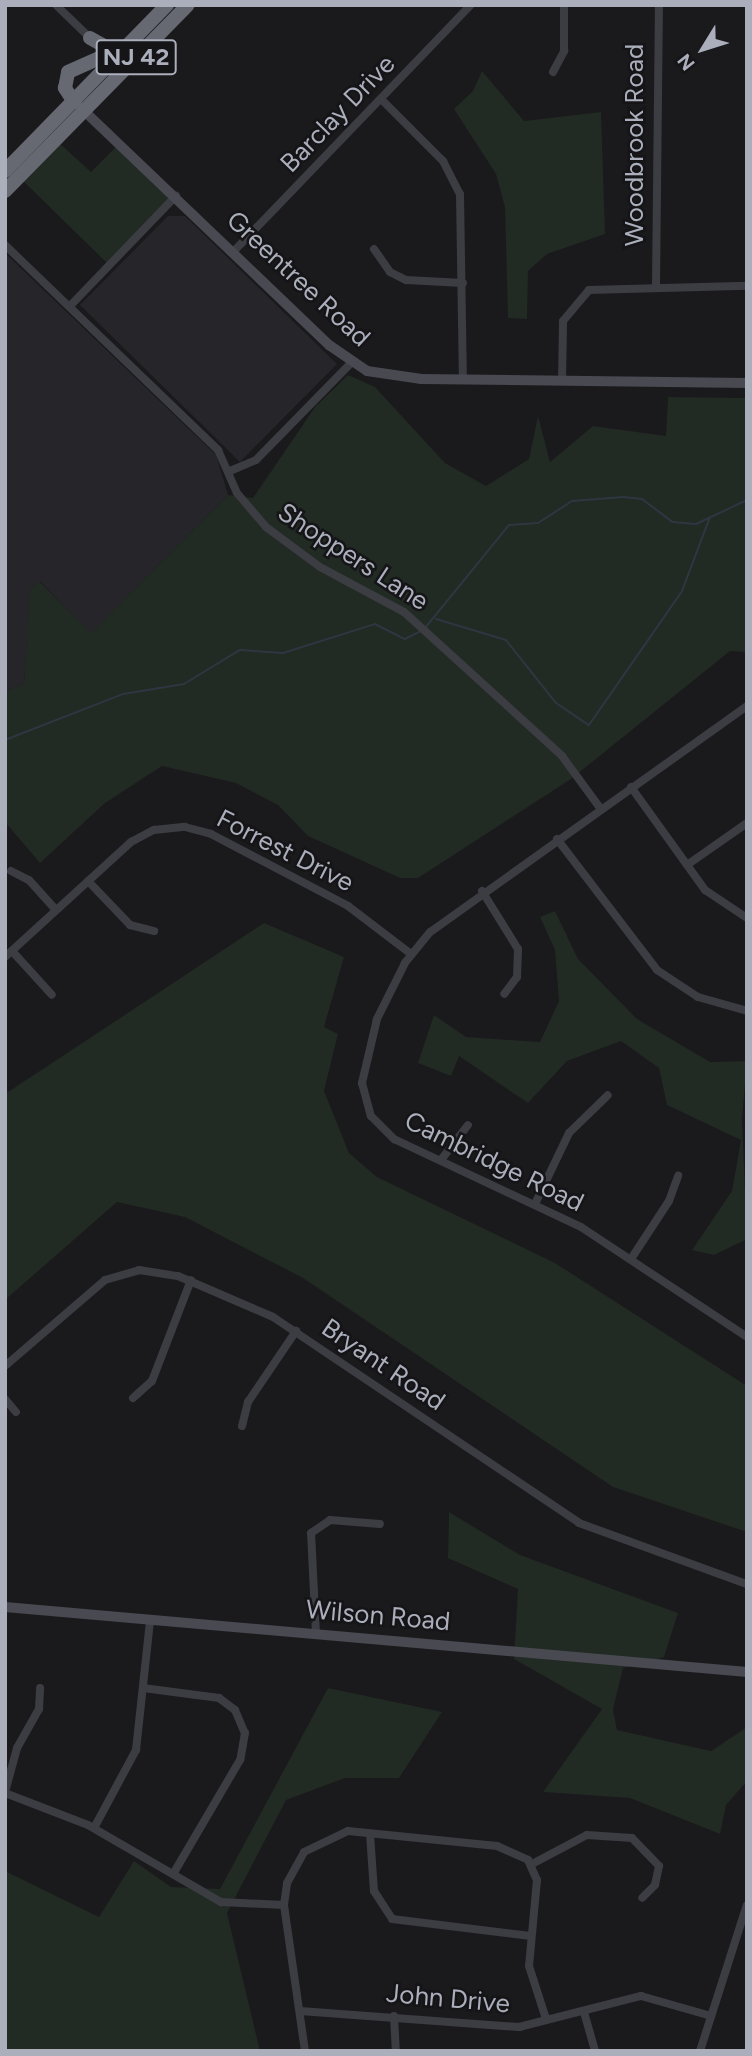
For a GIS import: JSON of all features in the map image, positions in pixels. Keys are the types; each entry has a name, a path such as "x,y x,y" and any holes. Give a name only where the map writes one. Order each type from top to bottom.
{"highway":[{"name":"NJ 42","path":"5,191 80,106 135,38 167,5"},
{"name":"NJ 42","path":"5,172 188,5"},
{"path":"87,62 90,38 115,52"},
{"path":"80,106 66,76 87,62 115,52 135,38"}],"street":[{"path":"56,5 90,38"},
{"name":"Barclay Drive","path":"234,251 471,5"},
{"path":"553,72 564,51 564,5"},
{"name":"Woodbrook Road","path":"656,286 659,5"},
{"path":"381,99 438,155 457,185 464,213 463,379"},
{"name":"Greentree Road","path":"80,106 351,363 394,377 747,383"},
{"path":"162,211 165,185"},
{"path":"69,306 176,196"},
{"path":"162,211 188,208"},
{"name":"Shoppers Lane","path":"5,244 218,450 237,493 273,533 320,567 383,596 424,629 556,750 600,808"},
{"path":"373,249 390,272 406,280 463,283"},
{"path":"562,381 563,321 578,297 604,286 747,286"},
{"path":"229,471 256,460 351,363"},
{"name":"Cambridge Road","path":"745,1333 631,1259 535,1204 387,1135 363,1091 372,1033 411,954 482,891 747,706"},
{"path":"631,787 711,896 747,918"},
{"path":"687,866 747,823"},
{"name":"Forrest Drive","path":"9,954 88,881 146,833 193,828 348,906 411,954"},
{"path":"557,839 657,970 698,997 747,1011"},
{"path":"11,871 29,880 56,910"},
{"path":"88,881 131,925 154,931"},
{"path":"482,891 518,949 517,977 504,994"},
{"path":"9,954 52,995"},
{"path":"535,1204 569,1133 608,1095"},
{"path":"440,1160 452,1138 468,1125"},
{"path":"631,1259 678,1176"},
{"name":"Bryant Road","path":"5,1366 113,1276 148,1269 191,1280 253,1305 296,1331 579,1523 747,1584"},
{"path":"134,1398 152,1381 191,1280"},
{"path":"242,1426 248,1402 296,1331"},
{"path":"5,1399 16,1412"},
{"path":"316,1634 311,1533 330,1520 380,1524"},
{"name":"Wilson Road","path":"5,1607 747,1672"},
{"path":"94,1828 136,1750 150,1621"},
{"path":"40,1688 39,1709 17,1748 5,1793 94,1828 225,1904 284,1905"},
{"path":"143,1688 219,1698 237,1713 245,1733 240,1760 173,1874"},
{"path":"304,2051 284,1905 287,1883 304,1852 332,1835 370,1834 497,1846 532,1864"},
{"path":"370,1834 374,1891 392,1919 531,1936"},
{"path":"532,1864 587,1835 632,1838 659,1866 654,1885 642,1898"},
{"path":"532,1864 531,1979 546,2019"},
{"path":"700,2051 747,1905"},
{"name":"John Drive","path":"300,2011 519,2027 641,1996 712,2016"},
{"path":"584,2012 595,2051"},
{"path":"394,2016 396,2051"}],"shaded area":[{"path":"482,71 524,121 601,112 605,234 547,254 528,271 527,319 508,318 505,207 496,174 454,109 473,91"},
{"path":"56,140 91,172 121,142 176,196 109,265 19,177"},
{"path":"168,216 185,216 337,364 240,462 80,305"},
{"path":"5,253 216,455 228,495 91,634 40,581 31,589 24,683 5,692"},
{"path":"348,375 375,387 445,463 486,486 529,459 538,416 550,462 593,426 666,436 668,397 747,398 747,652 730,651 571,779 418,878 400,878 308,836 278,805 236,783 162,766 105,803 40,863 5,822 5,692 24,683 30,589 39,581 91,633 228,495 253,498 315,407"},
{"path":"555,911 578,959 637,1019 710,1062 747,1061 742,1119 747,1239 714,1255 692,1250 732,1191 741,1140 667,1105 659,1068 621,1041 567,1061 528,1103 459,1056 451,1076 418,1063 434,1015 466,1037 540,1042 559,1001 555,950 540,917"},
{"path":"264,923 344,957 324,1027 338,1034 324,1091 349,1153 377,1177 555,1263 747,1386 747,1532 613,1487 303,1278 185,1217 117,1202 5,1300 5,1094"},
{"path":"449,1512 520,1555 678,1613 664,1657 623,1668 613,1709 617,1730 711,1751 747,1727 747,1781 726,1805 720,1834 630,1798 543,1792 602,1709 514,1659 518,1589 448,1558"},
{"path":"328,1688 442,1712 399,1778 345,1778 286,1800 227,1913 260,2051 5,2051 5,1871 99,1917 134,1861 171,1887 220,1889"}],"waterway":[{"path":"425,628 509,525 538,523 572,501 624,497 642,499 672,522 696,524 747,500"},
{"path":"436,619 506,640 556,703 589,725 682,591 710,517"},
{"path":"5,740 123,694 184,684 240,650 283,653 375,624 405,639 421,631"}]}
